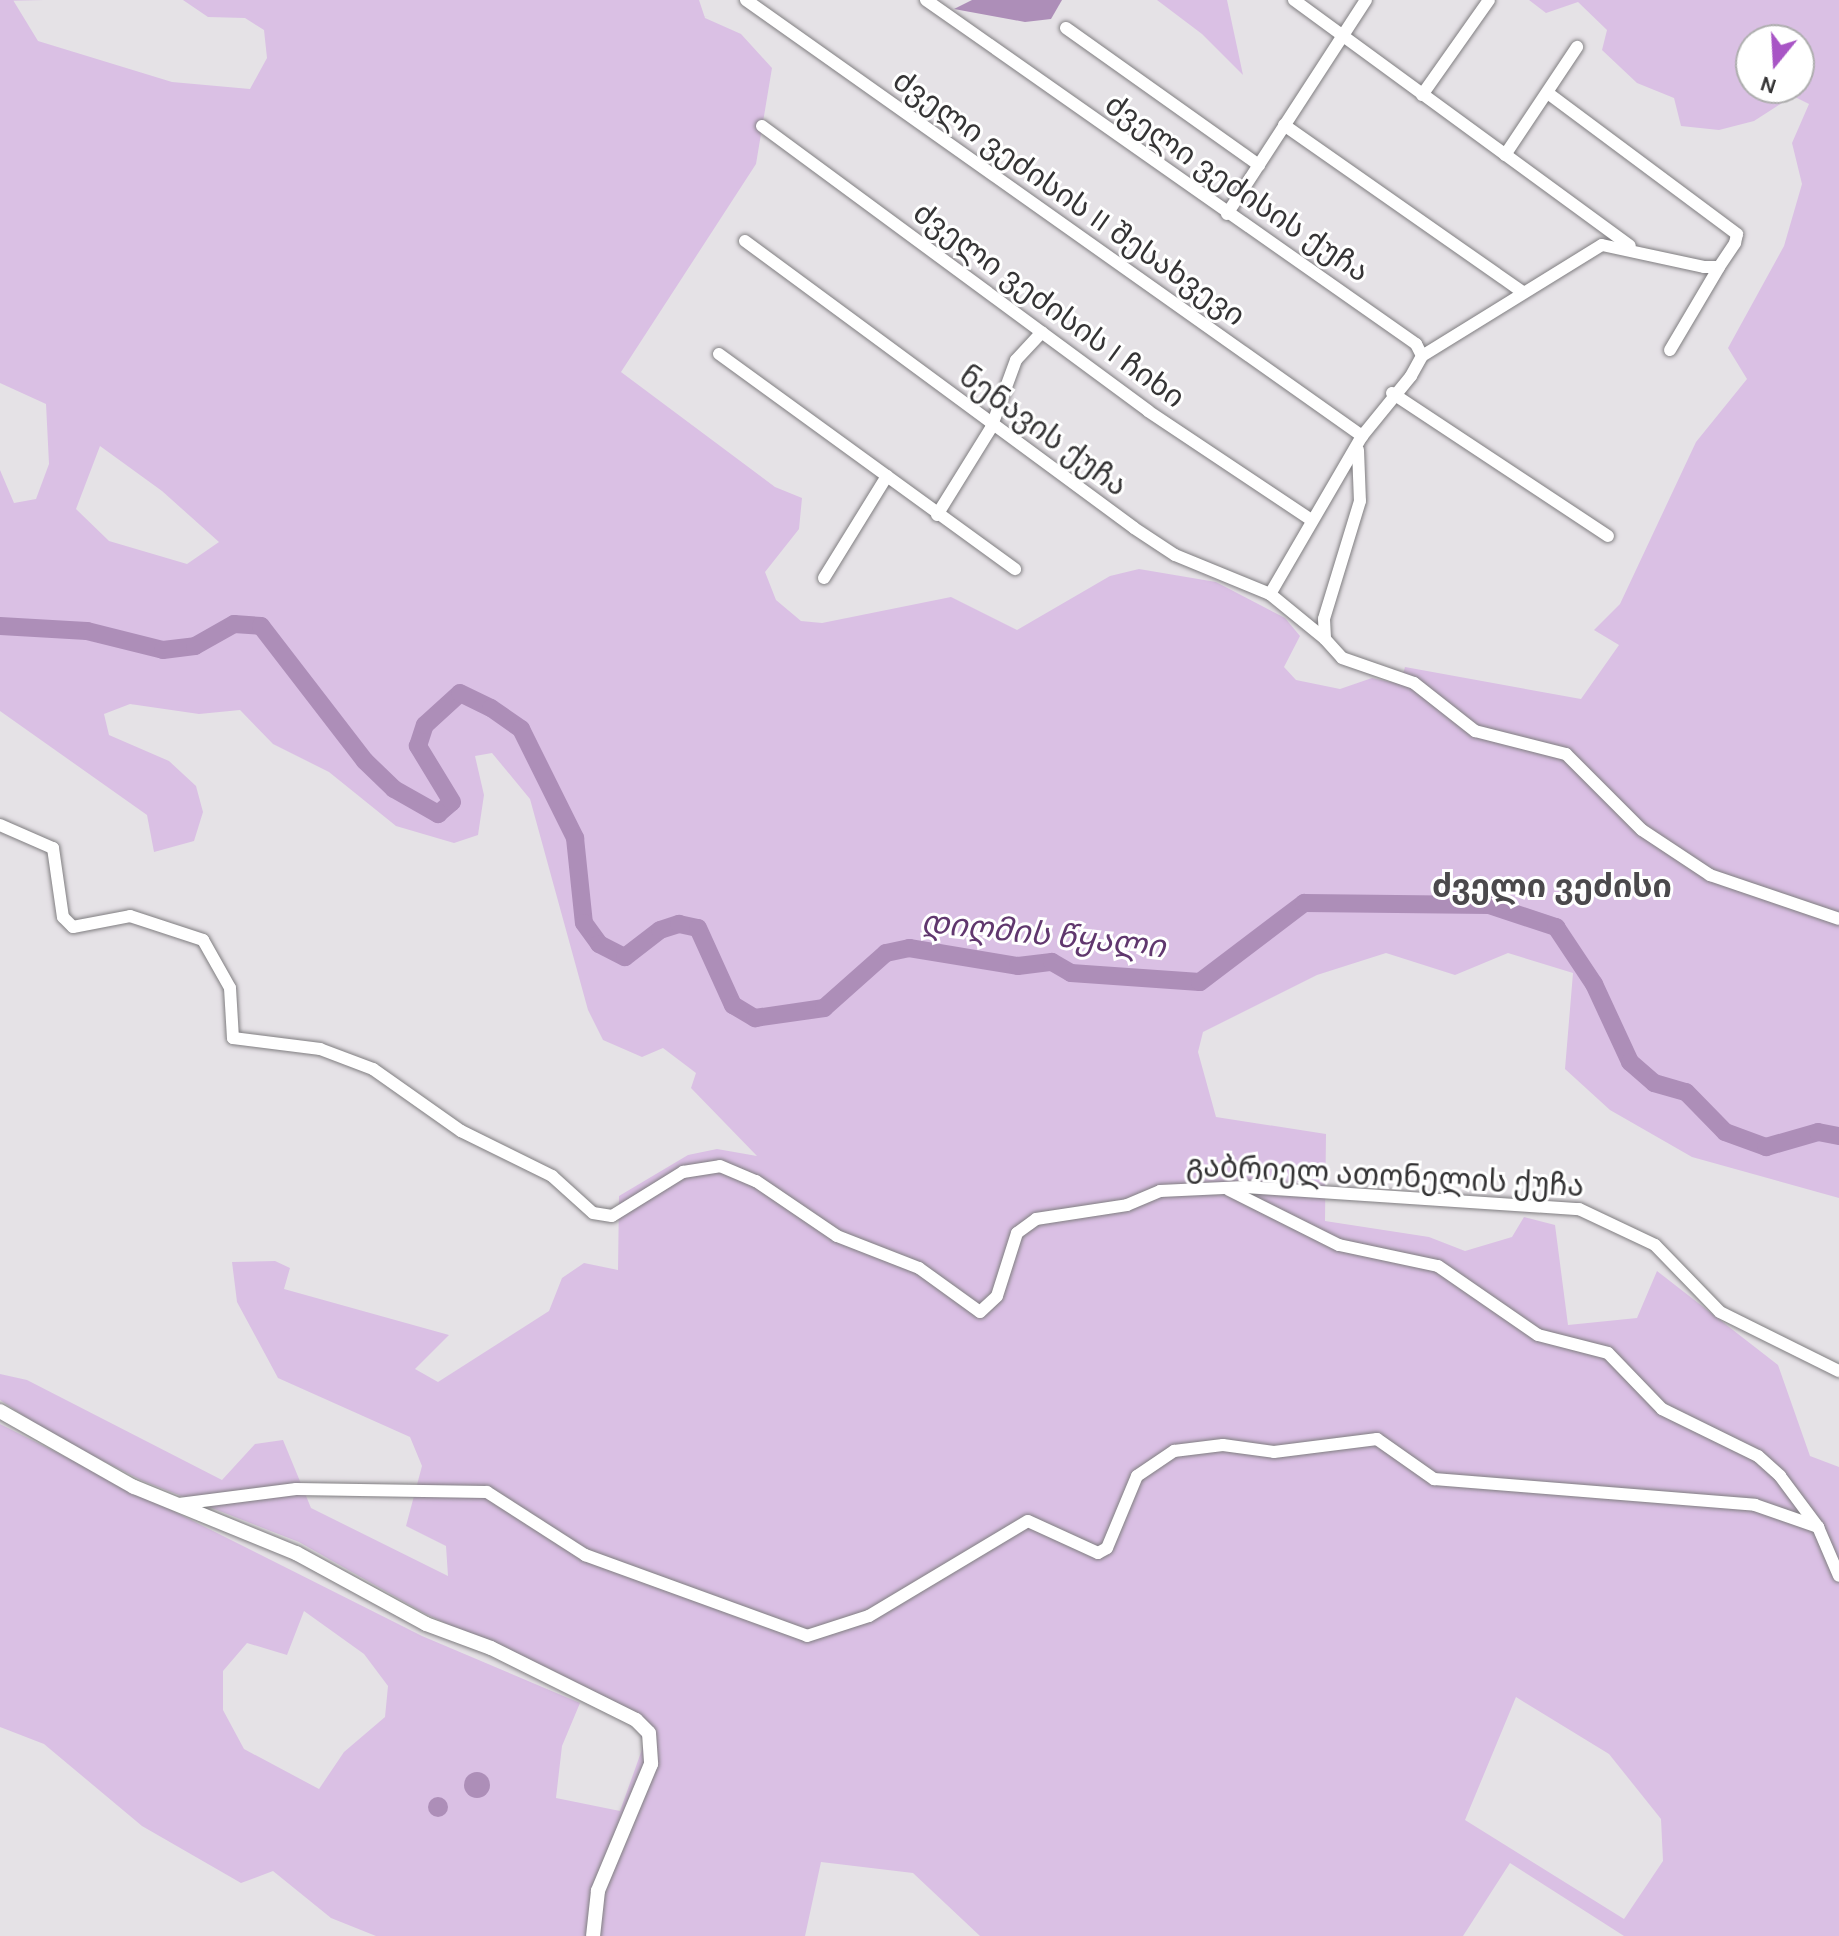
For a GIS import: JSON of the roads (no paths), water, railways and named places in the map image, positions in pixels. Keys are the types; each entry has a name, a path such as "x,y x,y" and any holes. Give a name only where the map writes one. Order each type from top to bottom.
{"street":[{"name":"ძველი ვეძისის II შესახვევი","path":"746,0 1362,436"},
{"name":"ძველი ვეძისის ქუჩა","path":"926,0 1227,214 1402,331 1422,356"},
{"path":"1294,0 1630,246"},
{"path":"1227,214 1366,0"},
{"path":"1422,95 1489,0"},
{"path":"1066,28 1259,165"},
{"path":"1505,155 1549,94 1577,47"},
{"path":"1549,94 1737,234 1670,350"},
{"path":"1284,125 1521,291"},
{"name":"ძველი ვეძისის I ჩიხი","path":"762,126 1042,332 1310,519"},
{"name":"ნენავის ქუჩა","path":"745,241 991,428 1175,555 1270,594 1325,639"},
{"path":"1719,267 1630,246 1602,245 1521,291 1422,356 1362,436 1358,450 1360,501 1330,591 1325,639 1342,658 1414,683 1475,731 1566,754 1642,830 1710,875 1839,919"},
{"path":"937,515 991,428 1016,360 1042,332"},
{"path":"719,354 1015,569"},
{"path":"1392,393 1608,536"},
{"path":"1270,594 1310,519 1358,450"},
{"path":"824,578 887,476"},
{"name":"გაბრიელ ათონელის ქუჩა","path":"0,825 53,848 63,917 73,927 130,916 203,940 230,988 233,1038 320,1049 373,1069 461,1131 552,1176 593,1213 621,1212 683,1172 720,1166 756,1181 837,1236 919,1268 980,1312 997,1296 1017,1233 1036,1219 1127,1205 1160,1191 1229,1190 1579,1209 1655,1245 1720,1312 1839,1371"},
{"path":"1229,1190 1339,1245 1438,1266 1538,1335 1608,1353 1662,1409 1758,1456 1818,1527 1839,1576"},
{"path":"0,1411 120,1480 296,1553 426,1624 491,1648 649,1733 651,1764 598,1891 593,1936"},
{"path":"179,1504 296,1489 487,1492 585,1555 807,1636 869,1616 1028,1521 1098,1553 1107,1548 1137,1476 1174,1451 1223,1445 1274,1452 1377,1439 1434,1479 1755,1505 1818,1527"}],"waterway":[{"name":"დიღმის წყალი","path":"0,626 87,631 163,650 195,646 234,624 261,626 365,761 394,789 438,814 452,802 418,746 425,725 460,693 491,708 521,729 575,838 584,923 599,944 625,957 660,930 679,924 698,928 733,1005 755,1018 824,1008 886,953 909,948 1018,966 1052,962 1071,973 1200,982 1304,903 1489,905 1556,927 1594,984 1630,1062 1654,1083 1686,1092 1725,1132 1766,1147 1818,1132 1839,1136"}],"district":[{"name":"ძველი ვეძისი","path":"1552,887"}]}
